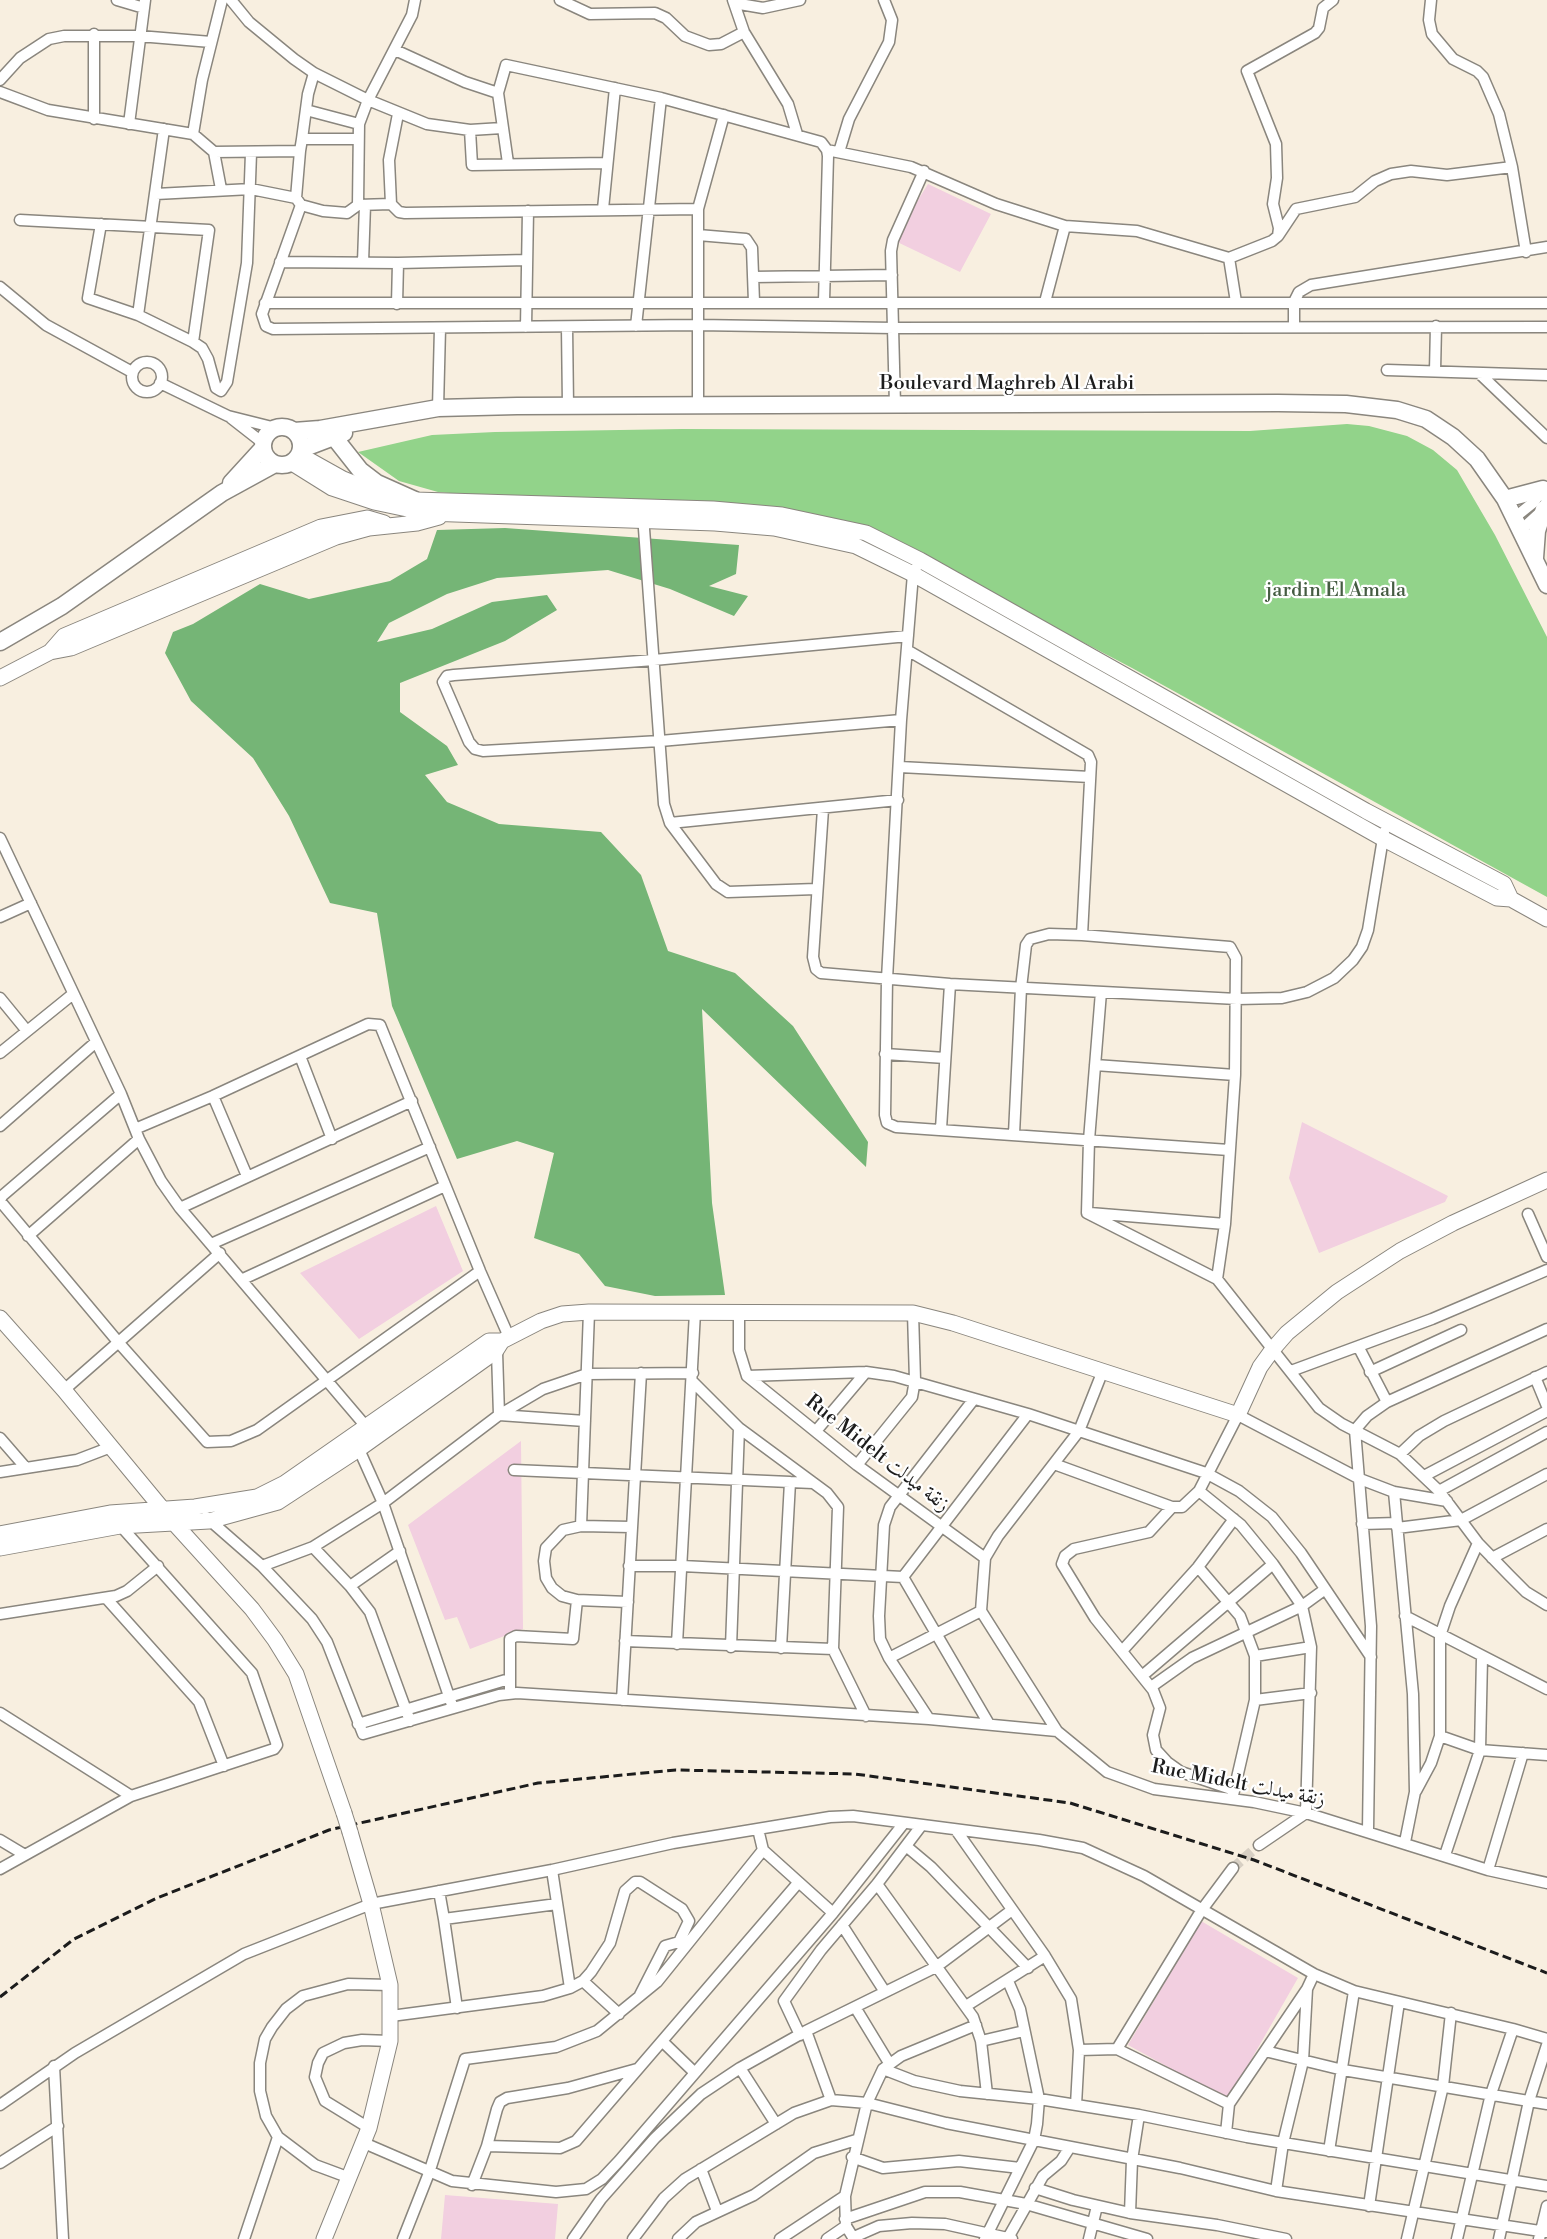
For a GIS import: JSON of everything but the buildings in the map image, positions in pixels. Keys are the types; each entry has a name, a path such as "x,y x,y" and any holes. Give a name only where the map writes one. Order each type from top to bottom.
{"main road":[{"name":"Boulevard Maghreb Al Arabi","path":"294,431 320,429 438,408 1278,403 1346,405 1397,410 1426,419 1453,437 1477,459 1505,499 1547,585"},
{"name":"Boulevard Maghreb Al Arabi","path":"298,456 334,437 378,419"},
{"path":"0,642 62,606 222,493 274,464 298,456 300,439 294,431 285,427 269,432 263,445 222,493"},
{"path":"334,437 360,470 377,483 415,500"},
{"path":"263,445 268,460 274,464"},
{"path":"1505,499 1545,495 1537,531 1535,559"}],"street":[{"path":"117,0 145,4 129,124"},
{"path":"194,134 211,42 222,0"},
{"path":"231,0 268,39 314,73 368,100 427,124 470,130 502,129"},
{"path":"363,262 357,139 359,124 368,100 412,15 415,0"},
{"path":"560,0 590,14 655,13 666,18 685,36 709,45 721,44 744,32"},
{"path":"734,2 763,8 800,0"},
{"path":"839,153 849,120 889,42 892,20 884,0"},
{"path":"1278,236 1273,204 1277,178 1276,144 1247,71 1315,33 1319,28 1323,8 1333,0"},
{"path":"1431,0 1429,28 1453,59 1478,71 1483,77 1499,114 1512,167 1526,252"},
{"path":"734,2 744,32 788,104 797,134"},
{"path":"0,80 20,57 49,39 94,34 211,42"},
{"path":"94,34 94,119"},
{"path":"394,50 498,93"},
{"path":"508,163 498,93 506,65 661,98 797,134 820,142 827,150 924,171 996,204 1065,226 1137,231 1229,258 1272,241 1296,209 1355,197 1375,181 1391,174 1410,171 1447,175 1512,167"},
{"path":"314,73 301,145 298,201 265,303 262,320 266,326 273,329 698,325 894,328 1547,327"},
{"path":"603,209 615,88"},
{"path":"0,92 34,106 94,119 194,134 214,152 221,189"},
{"path":"636,326 647,209 661,98"},
{"path":"306,110 359,124"},
{"path":"398,114 389,160 391,204 399,213 698,209"},
{"path":"698,406 698,209 724,114"},
{"path":"138,315 164,129"},
{"path":"470,130 472,165 607,163"},
{"path":"214,152 250,153 357,139"},
{"path":"824,301 827,150"},
{"path":"101,224 88,298 138,315 202,348 208,358 216,388 221,391 225,388 247,263 251,189 250,153"},
{"path":"895,405 893,240 924,171"},
{"path":"156,194 251,189 347,213 362,205 391,204"},
{"path":"526,327 528,211"},
{"path":"21,220 209,230 193,342"},
{"path":"1046,302 1065,226"},
{"path":"698,235 746,239 752,248 754,302"},
{"path":"1294,326 1294,302 1299,292 1311,285 1547,248"},
{"path":"1229,258 1236,302"},
{"path":"280,262 398,263 527,260"},
{"path":"397,304 398,263"},
{"path":"753,277 892,275"},
{"path":"0,287 46,325 132,372"},
{"path":"265,303 824,301 893,303 1547,303"},
{"path":"1435,371 1436,326"},
{"path":"567,327 568,406"},
{"path":"438,408 440,328"},
{"path":"152,363 159,369 160,383 152,391 141,391 134,384 132,372 138,364 152,363"},
{"path":"1387,370 1547,375"},
{"path":"1480,374 1547,438"},
{"path":"160,383 228,416 276,428"},
{"path":"228,416 263,445"},
{"path":"298,456 352,483 378,493 415,500 643,512"},
{"path":"298,456 332,488 374,502 447,514 752,512 818,522 866,533 917,567 1273,777 1382,838 1497,898 1511,898 1547,919"},
{"path":"1517,524 1545,495"},
{"path":"1517,524 1534,501 1545,495"},
{"path":"643,512 664,804 670,824 716,884 729,891 816,890"},
{"path":"0,678 50,652 71,648 336,537 388,525 417,523 447,514"},
{"path":"917,567 901,720 887,979 885,1054 887,1123 896,1126 941,1130 1229,1150"},
{"path":"917,567 1504,884 1511,898"},
{"path":"901,720 660,741 483,751 475,749 442,686 443,679 454,675 654,660 908,636"},
{"path":"907,650 1088,754 1091,762 1082,935"},
{"path":"1273,777 1281,763"},
{"path":"900,766 1090,777"},
{"path":"670,824 898,800"},
{"path":"824,809 816,890 813,957 816,969 821,973 950,984 1237,999 1282,998 1307,992 1334,978 1353,960 1362,947 1368,930 1382,838 1388,822"},
{"path":"0,838 161,1181 180,1208 371,1432"},
{"path":"0,917 31,903"},
{"path":"1014,1134 1021,988 1026,945 1030,939 1049,934 1082,935 1230,947 1236,958 1235,1075 1225,1224 1217,1279"},
{"path":"941,1130 950,984"},
{"path":"1087,1213 1089,1140 1101,992"},
{"path":"0,1053 74,994"},
{"path":"0,998 27,1031"},
{"path":"28,1236 137,1134 368,1024 380,1025 480,1271 499,1343 499,1415"},
{"path":"0,1125 96,1042"},
{"path":"885,1054 945,1058"},
{"path":"300,1056 332,1139"},
{"path":"1095,1065 1235,1075"},
{"path":"121,1094 2,1196 0,1201 119,1343 207,1442 231,1441 246,1436 480,1271"},
{"path":"213,1096 247,1176"},
{"path":"180,1208 412,1101"},
{"path":"211,1244 430,1147"},
{"path":"1054,1464 1172,1507 1187,1504 1198,1491 1260,1367 1273,1349 1337,1292 1382,1262 1472,1213 1547,1180"},
{"path":"243,1280 445,1186"},
{"path":"1087,1213 1225,1224"},
{"path":"1087,1213 1217,1279 1318,1408 1400,1454 1439,1491 1492,1558 1526,1592 1547,1605"},
{"path":"1528,1214 1547,1257"},
{"path":"64,1390 219,1253"},
{"path":"1291,1371 1359,1348 1503,1291 1547,1270"},
{"path":"581,1526 589,1312"},
{"path":"0,1534 115,1519 174,1523 209,1521 278,1502 371,1432 499,1343 541,1321 561,1314 589,1312 913,1313 953,1323 1102,1373 1238,1415 1360,1479 1394,1492 1447,1501"},
{"path":"678,1644 695,1312"},
{"path":"738,1312 739,1350 747,1376 866,1372 915,1380 1028,1414 1206,1473 1248,1497 1272,1517 1301,1553 1371,1657"},
{"path":"857,1465 908,1404 915,1380 913,1313"},
{"path":"0,1318 64,1390 174,1523 252,1609 291,1663 344,1813 371,1904 390,1985 390,2041 369,2128 324,2239"},
{"path":"1368,1830 1370,1611 1355,1430 1367,1416 1387,1402 1547,1329"},
{"path":"1370,1372 1461,1330"},
{"path":"1359,1348 1387,1402"},
{"path":"816,1431 866,1372"},
{"path":"1400,1454 1419,1436 1444,1421 1547,1372"},
{"path":"622,1700 641,1373"},
{"path":"262,1566 312,1547 383,1503 499,1415 543,1389 587,1374 641,1373 693,1377 739,1428 827,1493 838,1507 833,1649 866,1716"},
{"path":"889,1658 981,1611 985,1558 998,1536 1079,1431 1102,1373"},
{"name":"Rue Midelt زنقة ميدلت","path":"747,1376 857,1465 985,1558"},
{"path":"1535,1377 1547,1406"},
{"path":"929,1719 889,1658 879,1630 880,1576 885,1518 974,1399"},
{"path":"1424,1476 1547,1411"},
{"path":"903,1577 940,1525 1028,1414"},
{"path":"499,1415 585,1421"},
{"path":"731,1647 739,1480 739,1428"},
{"path":"1439,1491 1547,1432"},
{"path":"0,1438 26,1468"},
{"path":"356,1443 383,1503 453,1708"},
{"path":"0,1548 163,1509 195,1507 257,1497 270,1492 356,1443"},
{"path":"0,1472 76,1460 111,1448"},
{"path":"514,1470 813,1483"},
{"path":"1362,1524 1397,1525 1461,1520 1547,1474"},
{"path":"781,1648 790,1482"},
{"path":"1198,1491 1234,1519 1273,1564 1302,1606 1311,1647 1306,1812 1259,1845"},
{"path":"1394,1492 1413,1694 1416,1792 1405,1842"},
{"path":"195,1507 262,1566 318,1627 360,1731 366,1734 510,1693 929,1719 1057,1731"},
{"path":"1172,1507 1149,1532 1089,1544 1068,1553 1062,1560 1067,1576 1095,1618 1151,1687 1159,1702 1159,1714 1153,1740 1160,1754 1181,1772 1233,1794 1255,1700 1255,1656 1247,1631 1229,1601 1198,1568"},
{"path":"0,1869 131,1796 274,1749 278,1741 252,1673 115,1519"},
{"path":"1122,1651 1198,1568 1234,1519"},
{"path":"628,1602 577,1600 562,1596 552,1588 546,1578 544,1562 546,1548 563,1530 581,1526 631,1527"},
{"path":"1492,1558 1547,1528"},
{"path":"1416,1792 1431,1763 1440,1736 1440,1636 1450,1606 1479,1543"},
{"path":"312,1547 350,1586 370,1612 410,1721"},
{"path":"350,1586 400,1551"},
{"path":"1142,1676 1273,1564"},
{"path":"0,1614 122,1594 158,1566"},
{"path":"629,1566 682,1566 903,1577"},
{"path":"903,1577 989,1724"},
{"path":"1151,1687 1192,1658 1302,1606 1324,1590"},
{"path":"106,1598 199,1702 224,1766"},
{"path":"510,1693 510,1639 516,1636 573,1639 577,1600"},
{"name":"Rue Midelt زنقة ميدلت","path":"981,1611 1057,1731 1095,1764 1119,1778 1172,1793 1233,1794 1306,1812 1488,1870 1544,1883"},
{"path":"1405,1616 1482,1658 1547,1689"},
{"path":"626,1641 731,1647 833,1649"},
{"path":"1255,1656 1311,1647"},
{"path":"1445,1855 1480,1750 1482,1658"},
{"path":"358,1724 405,1708 509,1679"},
{"path":"1255,1700 1311,1693"},
{"path":"0,1713 131,1796"},
{"path":"1440,1736 1480,1750 1547,1755"},
{"path":"1488,1870 1523,1754"},
{"path":"0,2105 54,2066 244,1954 371,1904 552,1870 674,1843 830,1817 853,1816 1083,1848 1144,1876 1201,1911 1314,1974 1354,1991 1513,2028 1547,2039"},
{"path":"364,2143 452,2181 472,2185 556,2192 586,2189 602,2179 619,2161 833,1913 904,1823"},
{"path":"831,2100 803,2033 784,2001 842,1925 878,1884 921,1826"},
{"path":"758,1829 763,1850 833,1913"},
{"path":"956,1830 1045,1956 1071,1999 1078,2050 1076,2105"},
{"path":"0,1840 25,1855"},
{"path":"906,1846 931,1867 1028,1968"},
{"path":"403,2239 429,2173 465,2059 556,2047 597,2031 657,1982 763,1850"},
{"path":"1117,2049 1201,1911 1233,1868"},
{"path":"552,1870 570,1988"},
{"path":"1544,1883 1547,1871"},
{"path":"391,2016 558,1994 583,1981 610,1943 625,1891 632,1882 640,1882 682,1909 689,1921 679,1942 665,1946 638,1998"},
{"path":"487,2146 569,2146 798,1883"},
{"path":"878,1884 966,2006 976,2025 981,2041 987,2094"},
{"path":"439,1891 457,2008"},
{"path":"444,1919 557,1904"},
{"path":"573,2239 601,2199 655,2138 701,2094 740,2068 803,2033 936,1967 1012,1910"},
{"path":"842,1925 885,1992"},
{"path":"966,2006 1045,1956"},
{"path":"1226,2133 1229,2104 1307,1989 1314,1974"},
{"path":"583,1981 619,2014"},
{"path":"986,2236 1034,2140 1039,2099 1020,2009 1008,1981"},
{"path":"350,2178 315,2165 278,2138 266,2116 260,2091 260,2063 265,2039 272,2027 286,2009 303,1996 322,1989 348,1984 390,1985"},
{"path":"1276,2191 1283,2143 1303,2061 1307,1989"},
{"path":"1329,2151 1354,1991"},
{"path":"1369,2206 1399,2002"},
{"path":"855,2007 886,2066 935,2086 1139,2115 1283,2143 1547,2186"},
{"path":"1407,2239 1443,2086 1450,2013"},
{"path":"976,2025 886,2066 867,2103 852,2157 845,2196 845,2222 854,2238 879,2226 912,2223 945,2224 986,2236 1010,2239 1035,2188 1070,2147"},
{"path":"1456,2239 1491,2094 1513,2028"},
{"path":"981,2041 1024,2031"},
{"path":"369,2128 325,2102 315,2077 318,2063 323,2053 344,2043 362,2040 390,2041"},
{"path":"662,2041 694,2072"},
{"path":"1499,2239 1529,2101 1547,2045"},
{"path":"1078,2050 1117,2049 1229,2104"},
{"path":"1265,2051 1343,2070 1547,2104"},
{"path":"54,2066 63,2239"},
{"path":"740,2068 777,2124"},
{"path":"472,2185 500,2102 507,2098 568,2088 637,2069"},
{"path":"633,2239 664,2198 701,2169 810,2106 831,2100 867,2103 946,2123 1276,2191 1461,2219 1542,2234 1547,2206"},
{"path":"1130,2213 1132,2160 1139,2115"},
{"path":"0,2163 58,2126"},
{"path":"244,2239 278,2138"},
{"path":"678,2239 696,2222 754,2195 814,2152 856,2140"},
{"path":"852,2157 883,2168 959,2161 1020,2168"},
{"path":"701,2169 717,2211"},
{"path":"1035,2188 1130,2213 1217,2225 1286,2239"},
{"path":"827,2239 845,2222 932,2191 981,2194 1004,2199 1147,2239"},
{"path":"780,2239 845,2196"},
{"path":"1089,2239 1097,2206"}],"shaded area":[{"path":"928,184 991,214 960,272 893,240"},
{"path":"1302,1122 1448,1196 1445,1202 1319,1253 1289,1178"},
{"path":"436,1206 463,1271 359,1339 300,1273"},
{"path":"521,1441 523,1629 470,1649 457,1617 445,1620 408,1525"},
{"path":"1201,1921 1298,1978 1228,2100 1128,2045"},
{"path":"445,2195 558,2204 555,2239 441,2239"}],"green space":[{"name":"jardin El Amala","path":"1347,424 1369,426 1407,436 1433,450 1457,470 1495,535 1547,637 1547,897 1132,668 869,530 438,492 399,481 358,452 432,435 495,432 682,429 1250,431"},
{"path":"505,528 739,545 736,574 709,586 748,596 734,616 670,589 608,570 497,578 447,594 389,623 377,642 432,629 492,602 547,595 557,610 505,641 400,683 400,712 447,746 458,765 425,775 447,802 499,824 601,832 641,875 668,951 735,973 793,1026 868,1142 866,1167 702,1009 712,1203 725,1295 655,1296 605,1286 579,1254 534,1238 554,1153 517,1141 457,1159 392,1006 377,913 330,903 289,816 253,758 191,701 165,653 173,632 193,624 260,584 309,599 390,581 427,559 437,530"}],"tunnel":[{"path":"1233,1868 1259,1845"}],"railway":[{"path":"0,1997 74,1939 157,1898 329,1830 538,1783 676,1770 855,1774 1070,1803 1254,1860 1547,1973"}]}
